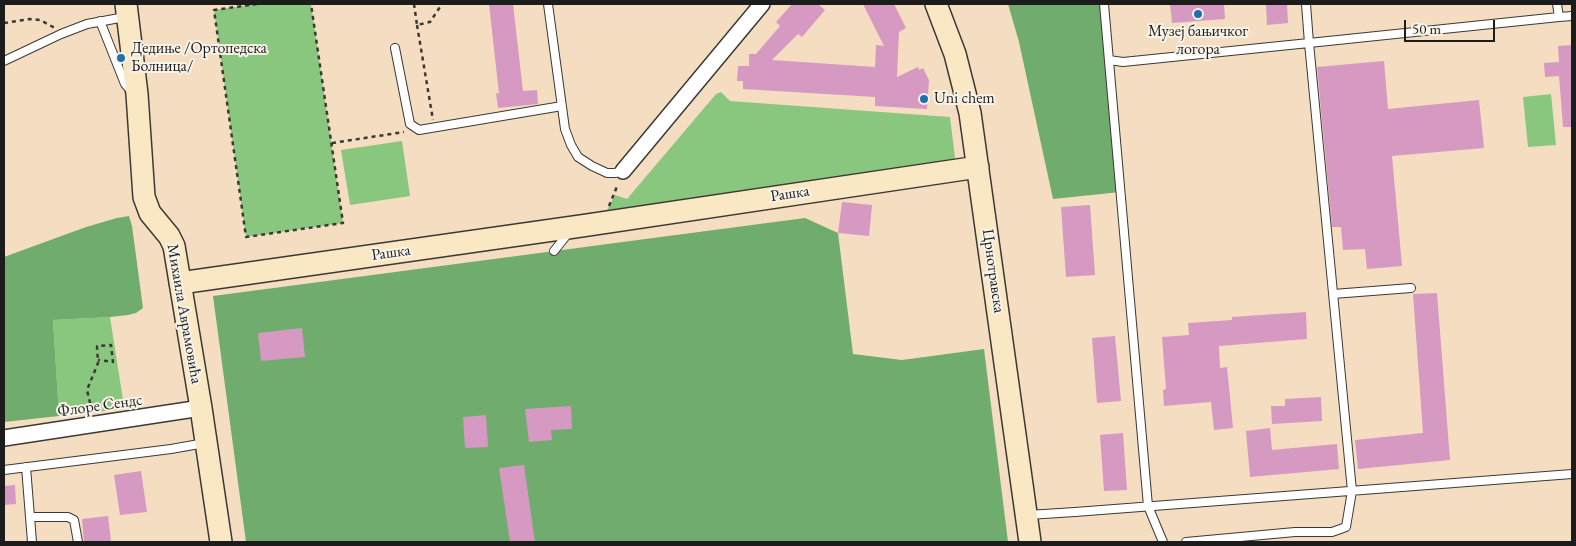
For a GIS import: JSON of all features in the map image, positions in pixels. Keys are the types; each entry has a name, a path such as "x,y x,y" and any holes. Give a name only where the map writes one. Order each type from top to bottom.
{"street":[{"path":"623,171 762,4"},
{"name":"Црнотравска","path":"936,4 956,54 970,114 1030,542"},
{"name":"Михаила Аврамовића","path":"126,10 137,94 144,198 154,219 172,241 201,408 221,542"},
{"name":"Рашка","path":"180,283 978,167"},
{"name":"Флоре Сендс","path":"4,438 201,408"}],"lane":[{"path":"548,4 565,129 571,145 578,157 592,166 607,172 623,171"},
{"path":"1104,4 1148,506 1163,542"},
{"path":"1186,542 1295,532 1332,532 1346,527 1352,491 1306,4"},
{"path":"1557,4 1559,17"},
{"path":"4,62 61,34 126,10"},
{"path":"1109,60 1123,62 1572,16"},
{"path":"100,21 125,84 129,90 137,94"},
{"path":"395,48 410,124 419,130 562,106"},
{"path":"554,251 573,227"},
{"path":"1333,294 1411,288"},
{"path":"4,470 206,443"},
{"path":"26,467 32,542"},
{"path":"1026,515 1572,474"},
{"path":"30,518 68,517 74,520 78,542"}],"path":[{"path":"257,4 214,10 246,237 343,223 312,4"},
{"path":"414,4 434,128"},
{"path":"417,25 430,22 442,4"},
{"path":"4,23 30,19 40,20 52,26 61,34"},
{"path":"332,143 419,130"},
{"path":"602,223 623,171"},
{"path":"95,424 86,390 98,363 97,346 111,345 112,362 98,360"}],"green space":[{"path":"257,4 311,4 343,223 246,237 214,10"},
{"path":"1008,4 1105,4 1120,192 1053,199 1019,42"},
{"path":"721,92 730,101 950,117 955,158 940,166 607,210 615,195 627,199 716,94"},
{"path":"1551,94 1556,145 1528,147 1523,97"},
{"path":"402,141 410,196 350,205 341,150"},
{"path":"129,216 143,308 136,313 128,315 53,320 59,416 4,422 4,257 86,227"},
{"path":"805,218 838,233 853,354 902,360 984,349 1008,542 246,542 213,296"},
{"path":"110,317 123,400 122,409 59,416 53,320"}],"building":[{"path":"489,4 513,4 523,91 537,90 538,104 498,108 496,93 499,94"},
{"path":"792,4 818,4 825,10 802,37 798,34 772,60 875,67 876,45 884,46 863,4 894,4 906,28 899,32 897,77 918,67 919,70 923,68 929,80 927,109 875,106 875,97 743,89 743,81 737,81 738,66 749,66 749,54 756,54 780,26 776,22"},
{"name":"Музеј бањичког логора","path":"1170,4 1224,4 1225,19 1172,23"},
{"path":"1266,4 1287,4 1288,23 1267,25"},
{"path":"1572,45 1572,127 1563,127 1559,76 1545,77 1544,63 1559,62 1558,46"},
{"path":"1384,61 1388,109 1479,100 1484,148 1392,156 1402,266 1367,269 1365,249 1343,250 1341,227 1332,227 1317,67"},
{"path":"842,202 872,205 869,236 838,233"},
{"path":"1090,205 1095,275 1066,277 1061,207"},
{"path":"1437,293 1450,460 1358,469 1355,440 1423,433 1413,294"},
{"path":"1306,312 1307,339 1219,346 1220,368 1227,367 1233,428 1214,430 1211,402 1164,406 1163,390 1166,389 1162,337 1189,335 1188,323 1232,320 1232,317"},
{"path":"302,328 305,357 261,361 258,333"},
{"path":"1115,336 1121,401 1097,403 1092,338"},
{"path":"1321,397 1322,421 1272,424 1271,406 1285,406 1285,399"},
{"path":"571,406 572,429 551,430 552,440 529,442 525,409"},
{"path":"486,415 488,447 465,448 463,417"},
{"path":"1270,428 1272,450 1337,444 1339,469 1250,477 1246,431"},
{"path":"1123,433 1127,490 1104,491 1100,435"},
{"path":"524,465 535,542 510,542 499,468"},
{"path":"141,471 147,512 120,515 114,475"},
{"path":"15,485 16,504 4,505 4,486"},
{"path":"108,516 111,542 84,542 82,519"}],"place":[{"name":"Музеј бањичког логора","path":"1198,14"},
{"name":"Дедиње /Ортопедска Болница/","path":"121,58"},
{"name":"Uni chem","path":"924,99"}]}
